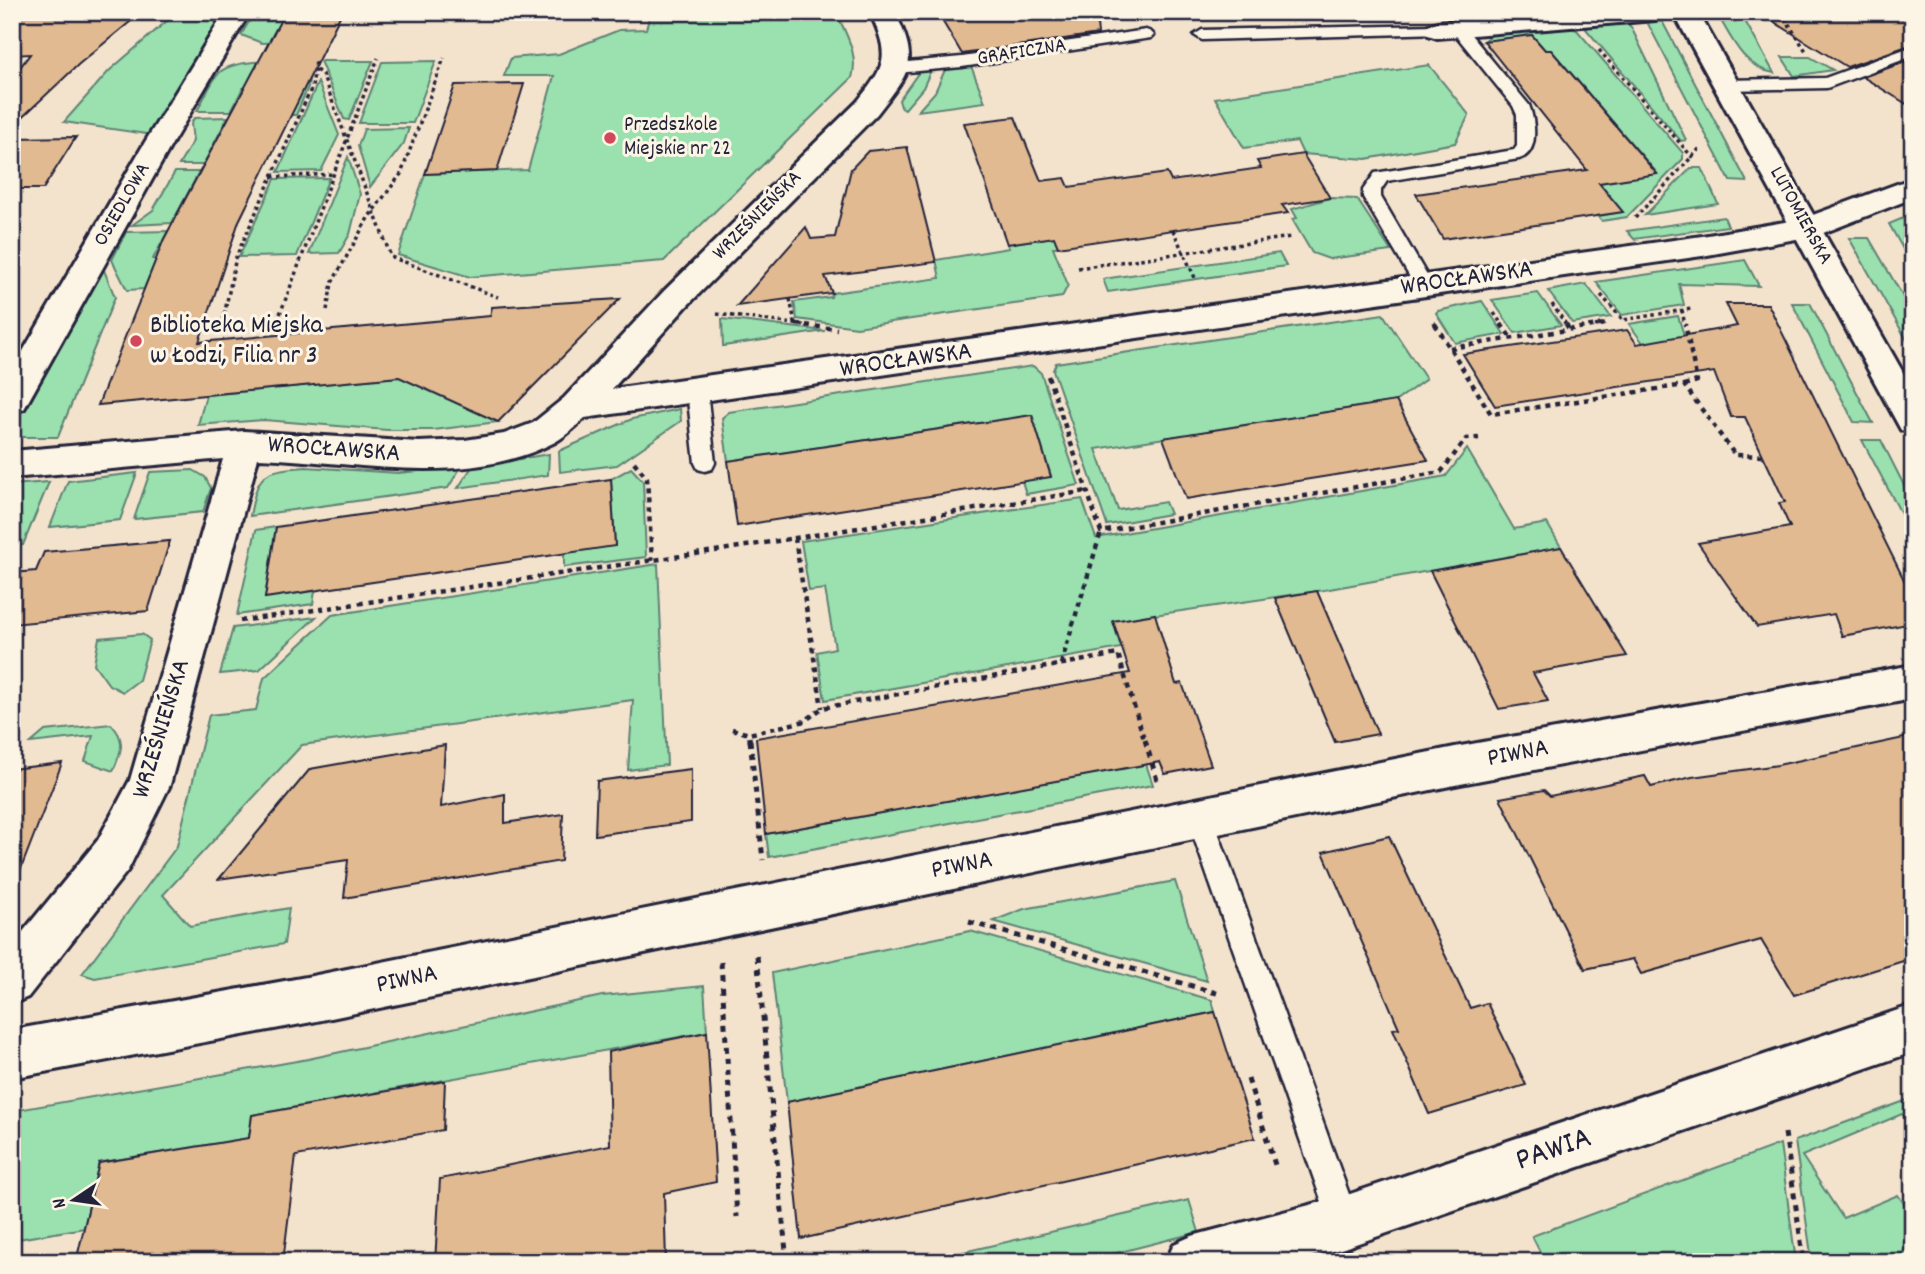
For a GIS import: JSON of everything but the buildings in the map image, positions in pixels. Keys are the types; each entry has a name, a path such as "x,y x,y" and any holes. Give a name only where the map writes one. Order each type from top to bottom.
{"street":[{"name":"OSIEDLOWA","path":"12,400 138,178 238,12"},
{"path":"882,12 897,41 897,68"},
{"path":"1447,29 1655,12"},
{"name":"LUTOMIERSKA","path":"1685,12 1913,421"},
{"name":"WRZEŚNIEŃSKA","path":"576,407 693,281 867,108 897,68"},
{"name":"WROCŁAWSKA","path":"12,465 244,444 410,456 491,449 532,438 564,421 576,407 1037,342 1426,300 1807,228 1913,187"},
{"name":"WRZEŚNIEŃSKA","path":"12,981 113,855 149,785 244,444"},
{"name":"PIWNA","path":"12,1054 312,999 1468,763 1913,681"},
{"name":"PAWIA","path":"1192,1262 1344,1222 1913,1028"}],"lane":[{"path":"1202,35 1447,29 1521,105 1525,115 1525,147 1519,154 1381,177 1372,190 1371,197 1426,300"},
{"name":"GRAFICZNA","path":"897,68 962,62 1146,35"},
{"path":"1726,85 1827,83 1913,51"},
{"path":"696,391 705,463"},
{"path":"1200,818 1344,1222"}],"path":[{"path":"1781,12 1806,51"},
{"path":"1569,18 1693,158"},
{"path":"280,314 378,58"},
{"path":"327,310 332,283 373,211 401,174 444,58"},
{"path":"223,321 236,257 312,87 316,59"},
{"path":"316,70 322,74 391,257 498,297"},
{"path":"1630,223 1701,147"},
{"path":"272,177 335,174"},
{"path":"1173,230 1198,284"},
{"path":"1078,268 1291,237"},
{"path":"1596,289 1623,320 1691,309"},
{"path":"790,299 795,324"},
{"path":"1426,300 1450,348 1491,414 1698,382 1682,310"},
{"path":"1550,301 1569,329"},
{"path":"1492,310 1511,338"},
{"path":"711,311 842,330"},
{"path":"1450,348 1605,324"},
{"path":"1037,342 1101,532 1061,664"},
{"path":"1684,385 1735,456 1763,456"},
{"path":"1101,532 1441,472 1466,439 1479,438"},
{"path":"634,463 647,478 652,561"},
{"path":"193,628 652,561 1087,491"},
{"path":"795,538 822,708"},
{"path":"732,729 749,734 805,721 822,708 1118,654 1161,791"},
{"path":"737,1217 749,734"},
{"path":"746,910 787,1262"},
{"path":"969,922 1221,994 1225,1007"},
{"path":"1244,1069 1276,1168"},
{"path":"1786,1133 1804,1262"}],"green space":[{"path":"227,12 153,135 64,122 109,71 176,13"},
{"path":"255,12 285,12 285,42 262,43 241,35"},
{"name":"Przedszkole Miejskie nr 22","path":"651,12 836,12 853,52 852,78 664,261 470,277 398,255 425,174 528,170 554,76 504,76 511,58 559,54 619,30 646,29"},
{"path":"1716,12 1740,12 1774,73 1763,70 1746,58"},
{"path":"1662,21 1747,182 1730,181 1647,22"},
{"path":"1627,24 1631,27 1686,140 1681,141 1586,29"},
{"path":"1571,28 1577,30 1683,153 1683,159 1627,217 1602,221 1598,216 1622,212 1599,183 1657,173 1551,50 1545,50 1532,35 1484,41 1493,34"},
{"path":"1782,57 1810,57 1833,70 1794,76"},
{"path":"320,61 373,61 349,120 344,119"},
{"path":"436,61 413,123 359,123 382,62"},
{"path":"249,62 311,62 308,87 296,115 290,115 299,87 243,88 231,111 197,111 216,77 227,68"},
{"path":"1429,65 1469,115 1455,143 1366,159 1303,154 1297,141 1244,148 1215,98"},
{"path":"971,66 985,102 918,111 935,92 945,70"},
{"path":"931,70 923,88 905,109 901,107 899,100 919,72"},
{"path":"318,82 339,135 321,171 278,172"},
{"path":"228,117 203,165 179,165 193,141 191,124 194,118"},
{"path":"409,128 404,143 370,187 358,146 364,129"},
{"path":"348,157 360,194 350,234 339,253 309,254"},
{"path":"1691,168 1702,168 1718,204 1645,215"},
{"path":"175,172 199,172 172,223 132,225 153,210"},
{"path":"329,178 297,256 239,257 275,179"},
{"path":"1330,198 1357,199 1391,251 1329,259 1312,253 1292,219 1297,218 1292,209"},
{"path":"1913,214 1913,267 1889,224"},
{"path":"1724,217 1728,226 1634,239 1627,231"},
{"path":"168,231 153,259 156,260 144,289 127,290 112,260 126,232"},
{"path":"1054,237 1058,247 1053,247 1068,285 1062,297 857,327 797,319 794,302 831,297 832,293 940,278 936,260 1009,248 1007,244"},
{"path":"1849,238 1869,238 1913,314 1913,351"},
{"path":"1279,253 1286,266 1108,292 1103,279"},
{"path":"1745,260 1759,286 1679,284 1684,305 1622,315 1596,282"},
{"path":"101,263 115,297 58,437 19,437 14,422 17,408"},
{"path":"1586,284 1611,317 1572,323 1548,291"},
{"path":"1538,293 1561,325 1515,333 1492,300"},
{"path":"1482,301 1504,334 1455,343 1436,313"},
{"path":"1792,303 1810,303 1873,423 1854,422"},
{"path":"1383,314 1426,379 1396,401 1096,449 1118,510 1165,502 1170,514 1107,525 1053,370 1056,363"},
{"path":"1678,316 1696,374 1669,378 1629,324"},
{"path":"722,319 825,331 723,346"},
{"path":"1033,366 1041,373 1079,485 1026,494 1022,481 1051,476 1032,415 728,461 722,418 729,412"},
{"path":"407,376 420,386 498,422 434,430 387,430 264,420 198,425 206,395"},
{"path":"680,409 681,421 617,465 560,472 559,451 632,419"},
{"path":"1862,440 1881,440 1913,503 1913,536"},
{"path":"1467,449 1514,529 1547,523 1561,547 1324,590 1113,621 1121,648 825,700 817,652 835,648 825,589 809,591 801,541 1082,499 1096,538 1446,476"},
{"path":"549,454 548,475 458,488 472,467"},
{"path":"306,467 398,473 461,467 448,488 250,516 256,491 264,476 280,470"},
{"path":"631,468 643,481 646,557 564,567 564,553 615,545 611,479"},
{"path":"193,470 205,477 211,488 203,512 134,519 150,472"},
{"path":"137,473 120,520 50,527 68,481"},
{"path":"49,482 23,545 12,546 12,485"},
{"path":"276,527 265,597 315,591 313,604 237,615 256,530"},
{"path":"658,564 667,765 628,770 633,700 302,745 163,895 190,926 289,908 284,944 95,978 82,974 177,846 209,715 256,710 264,678 332,615"},
{"path":"316,617 259,670 220,674 233,628"},
{"path":"142,634 150,640 139,680 123,692 109,685 94,664 99,638"},
{"path":"111,724 121,741 113,771 85,761 93,736 31,743 45,731"},
{"path":"1146,764 1153,785 769,857 766,834"},
{"path":"1175,881 1207,981 993,921 1024,909"},
{"path":"970,931 1212,1000 1215,1012 787,1102 772,973"},
{"path":"704,986 707,1032 252,1115 249,1138 99,1163 84,1228 12,1240 12,1111 308,1059 602,996"},
{"path":"1913,1098 1913,1129 1902,1114 1802,1156 1843,1218 1898,1195 1913,1217 1913,1262 1812,1262 1795,1141"},
{"path":"1780,1144 1796,1262 1545,1262 1532,1236"},
{"path":"1189,1200 1199,1232 1081,1262 920,1262"}],"place":[{"name":"Przedszkole Miejskie nr 22","path":"610,138"},
{"name":"Biblioteka Miejska w Łodzi, Filia nr 3","path":"136,341"}]}
